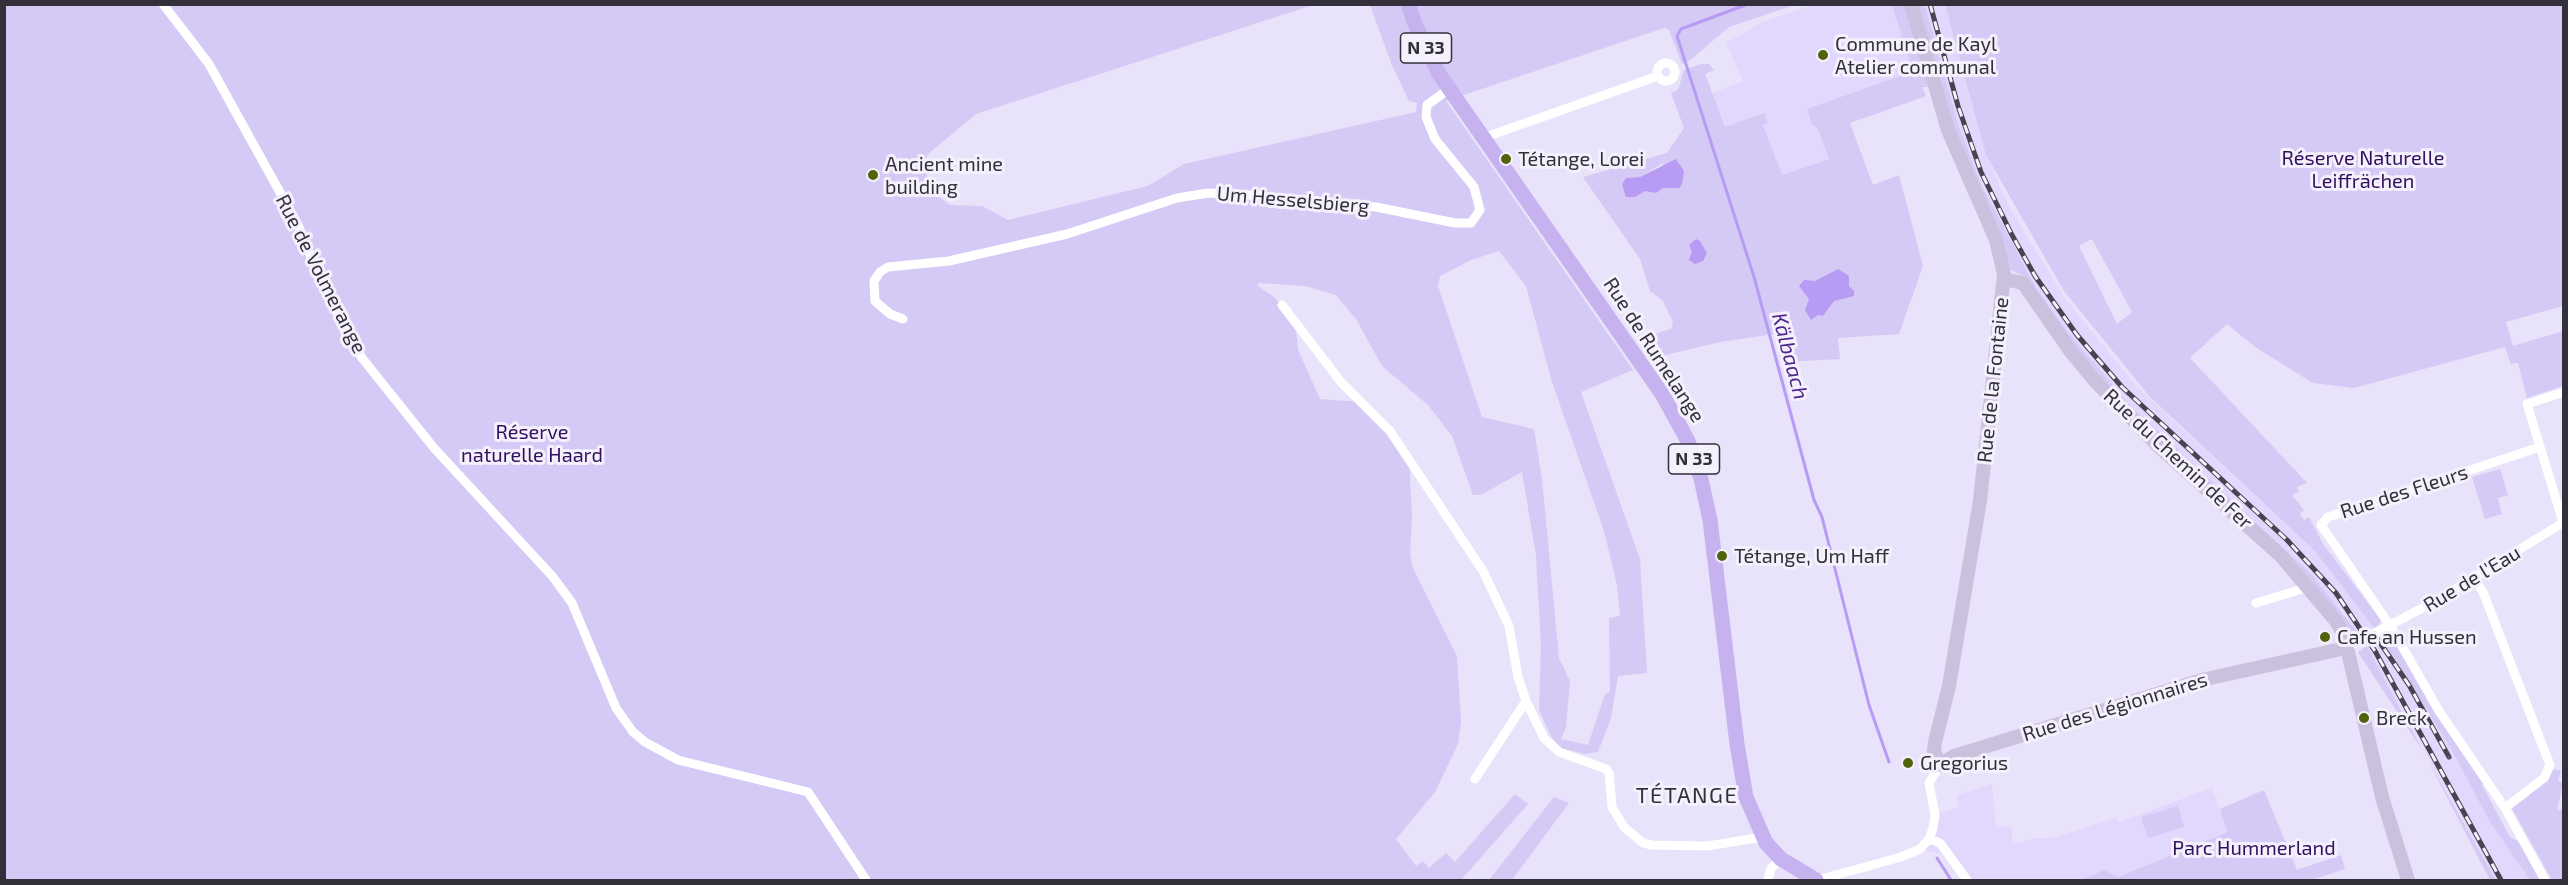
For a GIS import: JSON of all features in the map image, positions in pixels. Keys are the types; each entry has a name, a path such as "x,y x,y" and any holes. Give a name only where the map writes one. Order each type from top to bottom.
{"main road":[{"name":"Rue de Rumelange","path":"1408,4 1425,47 1449,89 1662,394 1688,441 1701,479 1710,520 1737,744 1746,797 1762,837 1781,859 1817,880"},
{"name":"Rue de la Fontaine","path":"1911,4 1936,93 1958,155 1995,240 2004,279 1980,501 1949,686 1935,742 1935,751 1940,765"},
{"name":"Rue du Chemin de Fer","path":"2004,279 2023,283 2071,352 2113,400 2157,445 2270,546 2309,587 2340,628 2382,797 2408,880"},
{"name":"Rue des Légionnaires","path":"1940,765 1954,756 2206,679 2346,648"}],"street":[{"name":"Rue de Volmerange","path":"163,4 209,64 298,225 324,289 362,358 434,448 553,577 572,603 616,708 633,732 645,742 678,760 808,792 866,880"},
{"path":"1483,138 1658,76"},
{"name":"Um Hesselsbierg","path":"903,319 890,314 875,301 874,281 880,272 888,267 949,261 1067,234 1177,198 1208,193 1237,194 1376,207 1455,223 1471,223 1480,210 1474,188 1435,138 1426,117 1427,105 1449,89"},
{"path":"1282,305 1341,382 1390,431 1483,571 1509,626 1518,677 1526,701 1544,738 1560,753 1606,769 1609,773 1610,797 1617,818 1643,843 1708,846 1762,837"},
{"path":"2563,522 2527,404 2564,392"},
{"name":"Rue des Fleurs","path":"2391,627 2322,531 2323,520 2540,447"},
{"name":"Rue de l'Eau","path":"2346,648 2391,627 2474,579 2563,522"},
{"path":"2474,579 2483,592 2550,765 2544,778 2505,808"},
{"path":"2256,603 2309,587"},
{"path":"2391,627 2439,711 2505,808 2545,880"},
{"path":"1475,779 1526,701"},
{"path":"1817,880 1900,857 1920,849 1929,839 1935,815 1929,783 1940,765"},
{"path":"1929,839 1940,843 1967,880"},
{"path":"1768,880 1771,868 1781,859"}],"shaded area":[{"path":"1813,5 1892,5 1912,68 1906,74 1817,127 1829,159 1782,175 1763,125 1743,121 1725,127 1712,93 1743,81 1726,43 1761,23"},
{"path":"1925,5 1945,5 1986,155 2010,208 2064,297 2136,386 2315,551 2374,628 2359,634 2342,610 2128,403 2067,331 2036,288 1999,221 1969,153 1958,124"},
{"path":"1676,159 1684,171 1679,188 1663,188 1656,193 1645,191 1635,197 1626,197 1622,184 1626,178 1640,177"},
{"path":"1696,239 1700,241 1707,253 1703,261 1695,264 1689,260 1692,251 1689,245"},
{"path":"1838,269 1849,276 1849,286 1854,291 1854,296 1834,301 1823,316 1818,315 1811,320 1805,310 1809,299 1799,286 1804,280 1815,281"},
{"path":"2382,639 2450,747 2490,822 2530,880 2496,880 2367,646"},
{"path":"1992,784 1996,827 2011,826 2013,844 2036,838 2052,838 2117,818 2119,822 2212,788 2227,831 2118,877 2077,880 1963,880 1941,854 1920,849 1935,815 1959,807 1957,795"}],"green space":[{"name":"Réserve naturelle Haard","path":"5,5 1313,5 976,114 927,155 927,188 950,205 982,206 1008,220 1148,186 1184,164 1416,112 1417,103 1409,101 1392,65 1370,5 1794,5 1729,27 1689,61 1682,64 1669,30 1664,28 1446,101 1633,370 1581,392 1640,559 1647,673 1618,676 1611,718 1598,752 1586,754 1563,749 1552,738 1539,710 1541,644 1536,556 1522,472 1481,495 1473,495 1452,436 1428,405 1382,366 1356,319 1336,295 1305,286 1258,283 1258,286 1274,297 1295,319 1298,350 1320,399 1361,402 1409,459 1412,517 1410,555 1413,568 1457,656 1461,721 1458,744 1435,792 1396,839 1416,866 1423,861 1429,868 1446,853 1455,862 1515,794 1528,804 1461,880 5,880","holes":["1499,251 1526,286 1552,382 1604,531 1617,585 1620,616 1609,618 1610,692 1605,694 1588,745 1561,739 1566,727 1570,681 1559,658 1542,479 1534,429 1482,417 1438,286 1440,276 1471,260"]},
{"path":"1892,5 1903,5 1909,11 1928,87 1922,87 1926,96 1850,123 1873,185 1899,175 1923,266 1899,334 1838,338 1840,359 1785,362 1775,334 1720,342 1649,359 1649,352 1642,342 1636,340 1671,329 1673,322 1663,301 1650,291 1640,259 1583,177 1667,153 1684,128 1671,93 1678,90 1684,70 1701,64 1709,64 1714,70 1705,74 1725,127 1764,113 1768,123 1763,125 1782,175 1829,159 1817,127 1812,125 1807,109 1906,74 1912,68","holes":["1663,163 1656,193 1645,191 1635,197 1622,184 1626,178 1640,177"]},
{"path":"1917,5 1925,5 1958,124 1983,188 2036,288 2067,331 2128,403 2311,574 2359,634 2349,633 2121,403 2041,305 2023,276 2011,270 1997,230 1962,154"},
{"name":"Réserve Naturelle Leiffrächen","path":"1945,5 2563,5 2563,306 2506,322 2513,346 2563,331 2563,386 2527,398 2518,363 2511,364 2505,347 2354,388 2313,383 2255,347 2227,324 2190,358 2307,483 2297,487 2299,492 2292,495 2304,510 2300,514 2304,520 2309,517 2323,544 2381,620 2378,626 2386,637 2394,637 2485,783 2482,785 2510,837 2519,842 2540,880 2530,880 2490,822 2450,747 2382,639 2384,638 2377,626 2374,628 2315,551 2150,397 2064,291 1986,155","holes":["2092,239 2132,312 2117,324 2079,246"]},
{"path":"2500,469 2508,495 2498,498 2502,514 2485,519 2472,477"},
{"path":"2367,646 2424,753 2358,652"},
{"path":"2424,753 2496,880 2490,880"},
{"path":"2554,769 2561,771 2558,781 2563,783 2557,810 2563,809 2563,880 2552,880 2510,805"},
{"name":"Parc Hummerland","path":"2264,790 2297,870 2341,855 2345,869 2312,880 2082,880 2104,870 2118,877 2227,832 2220,809"},
{"path":"1554,797 1569,803 1512,880 1489,880"},
{"path":"2178,806 2184,827 2148,838 2141,817"}],"waterway":[{"name":"Kälbaach","path":"1748,4 1681,29 1677,36 1754,277 1814,500 1822,517 1869,705 1889,762"},
{"name":"Kälbaach","path":"1937,858 1951,880"}],"railway":[{"path":"1930,4 1958,106 1981,172 2035,276 2077,335 2122,387 2287,540 2336,593 2375,651 2501,880"},
{"path":"2374,634 2409,685 2449,757"}],"place":[{"name":"Commune de Kayl Atelier communal","path":"1823,55"},
{"name":"Tétange, Lorei","path":"1506,159"},
{"name":"Ancient mine building","path":"873,175"},
{"name":"Tétange, Um Haff","path":"1722,556"},
{"name":"Cafe an Hussen","path":"2325,637"},
{"name":"Breck","path":"2364,718"},
{"name":"Gregorius","path":"1908,763"}],"district":[{"name":"TÉTANGE","path":"1687,796"}]}
